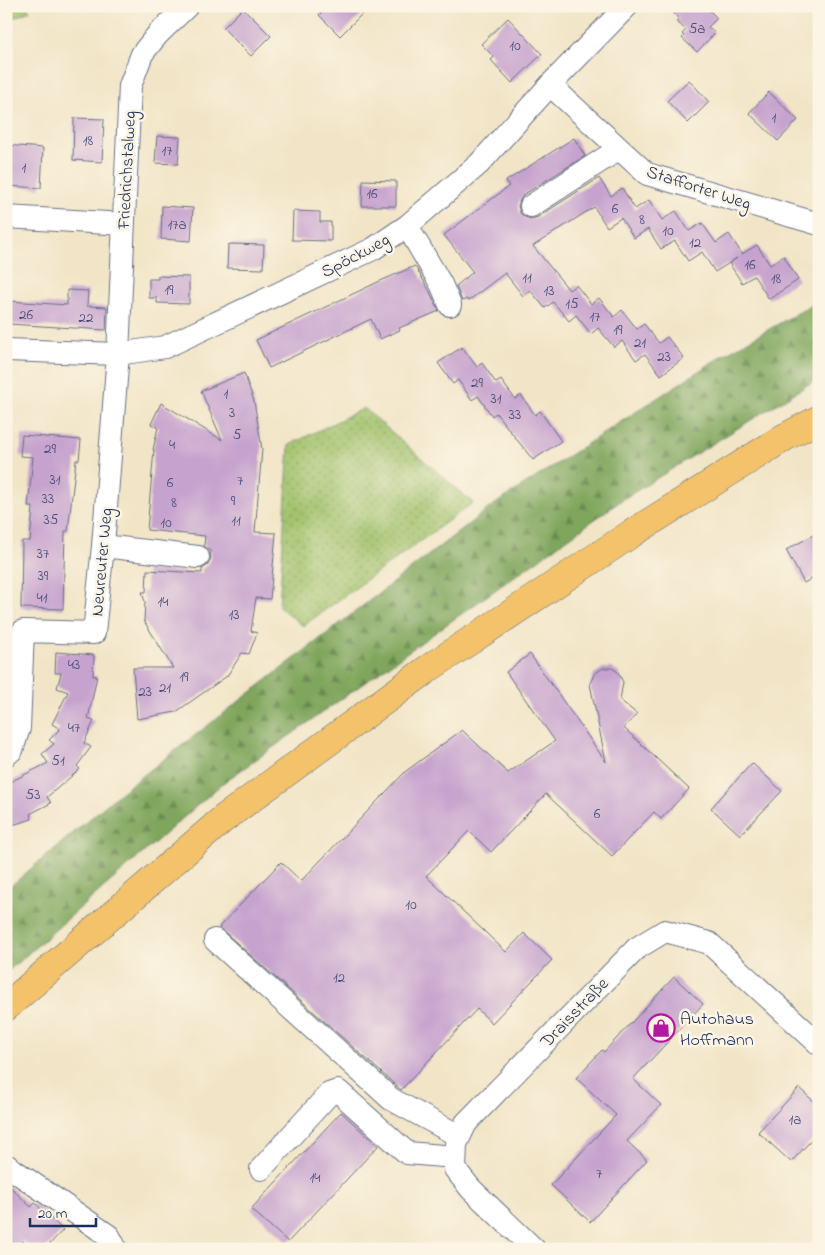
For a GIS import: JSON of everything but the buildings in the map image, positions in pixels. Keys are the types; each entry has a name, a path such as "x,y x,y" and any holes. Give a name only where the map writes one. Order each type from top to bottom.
{"main road":[{"path":"6,1007 224,819 429,668 631,534 785,437 819,419"}],"street":[{"name":"Friedrichstalweg","path":"118,354 130,86 142,54 158,34 187,6"},
{"name":"Spöckweg","path":"6,350 118,354 165,347 373,250 407,226 479,164 550,85 627,6"},
{"name":"Stafforter Weg","path":"550,85 647,174 819,224"},
{"path":"531,206 619,149"},
{"path":"6,217 124,224"},
{"path":"407,226 441,284 450,306"},
{"name":"Neureuter Weg","path":"6,755 12,750 19,728 24,631 94,633 103,546 118,354"},
{"path":"103,546 198,557"},
{"name":"Draisstraße","path":"457,1146 466,1123 637,948 665,931 709,943 819,1044"},
{"path":"215,940 391,1099 457,1146"},
{"path":"261,1168 329,1094 338,1092 407,1153 457,1146"},
{"path":"457,1146 455,1168 471,1189 534,1249"},
{"path":"6,1165 109,1236 116,1249"}],"green space":[{"path":"6,6 27,6 30,11 6,21"},
{"path":"819,301 819,378 625,498 223,783 6,973 6,890 119,794 492,506 723,355"},
{"path":"364,408 473,503 303,626 279,607 289,445"}],"place":[{"name":"Autohaus Hoffmann","path":"661,1028"}]}
